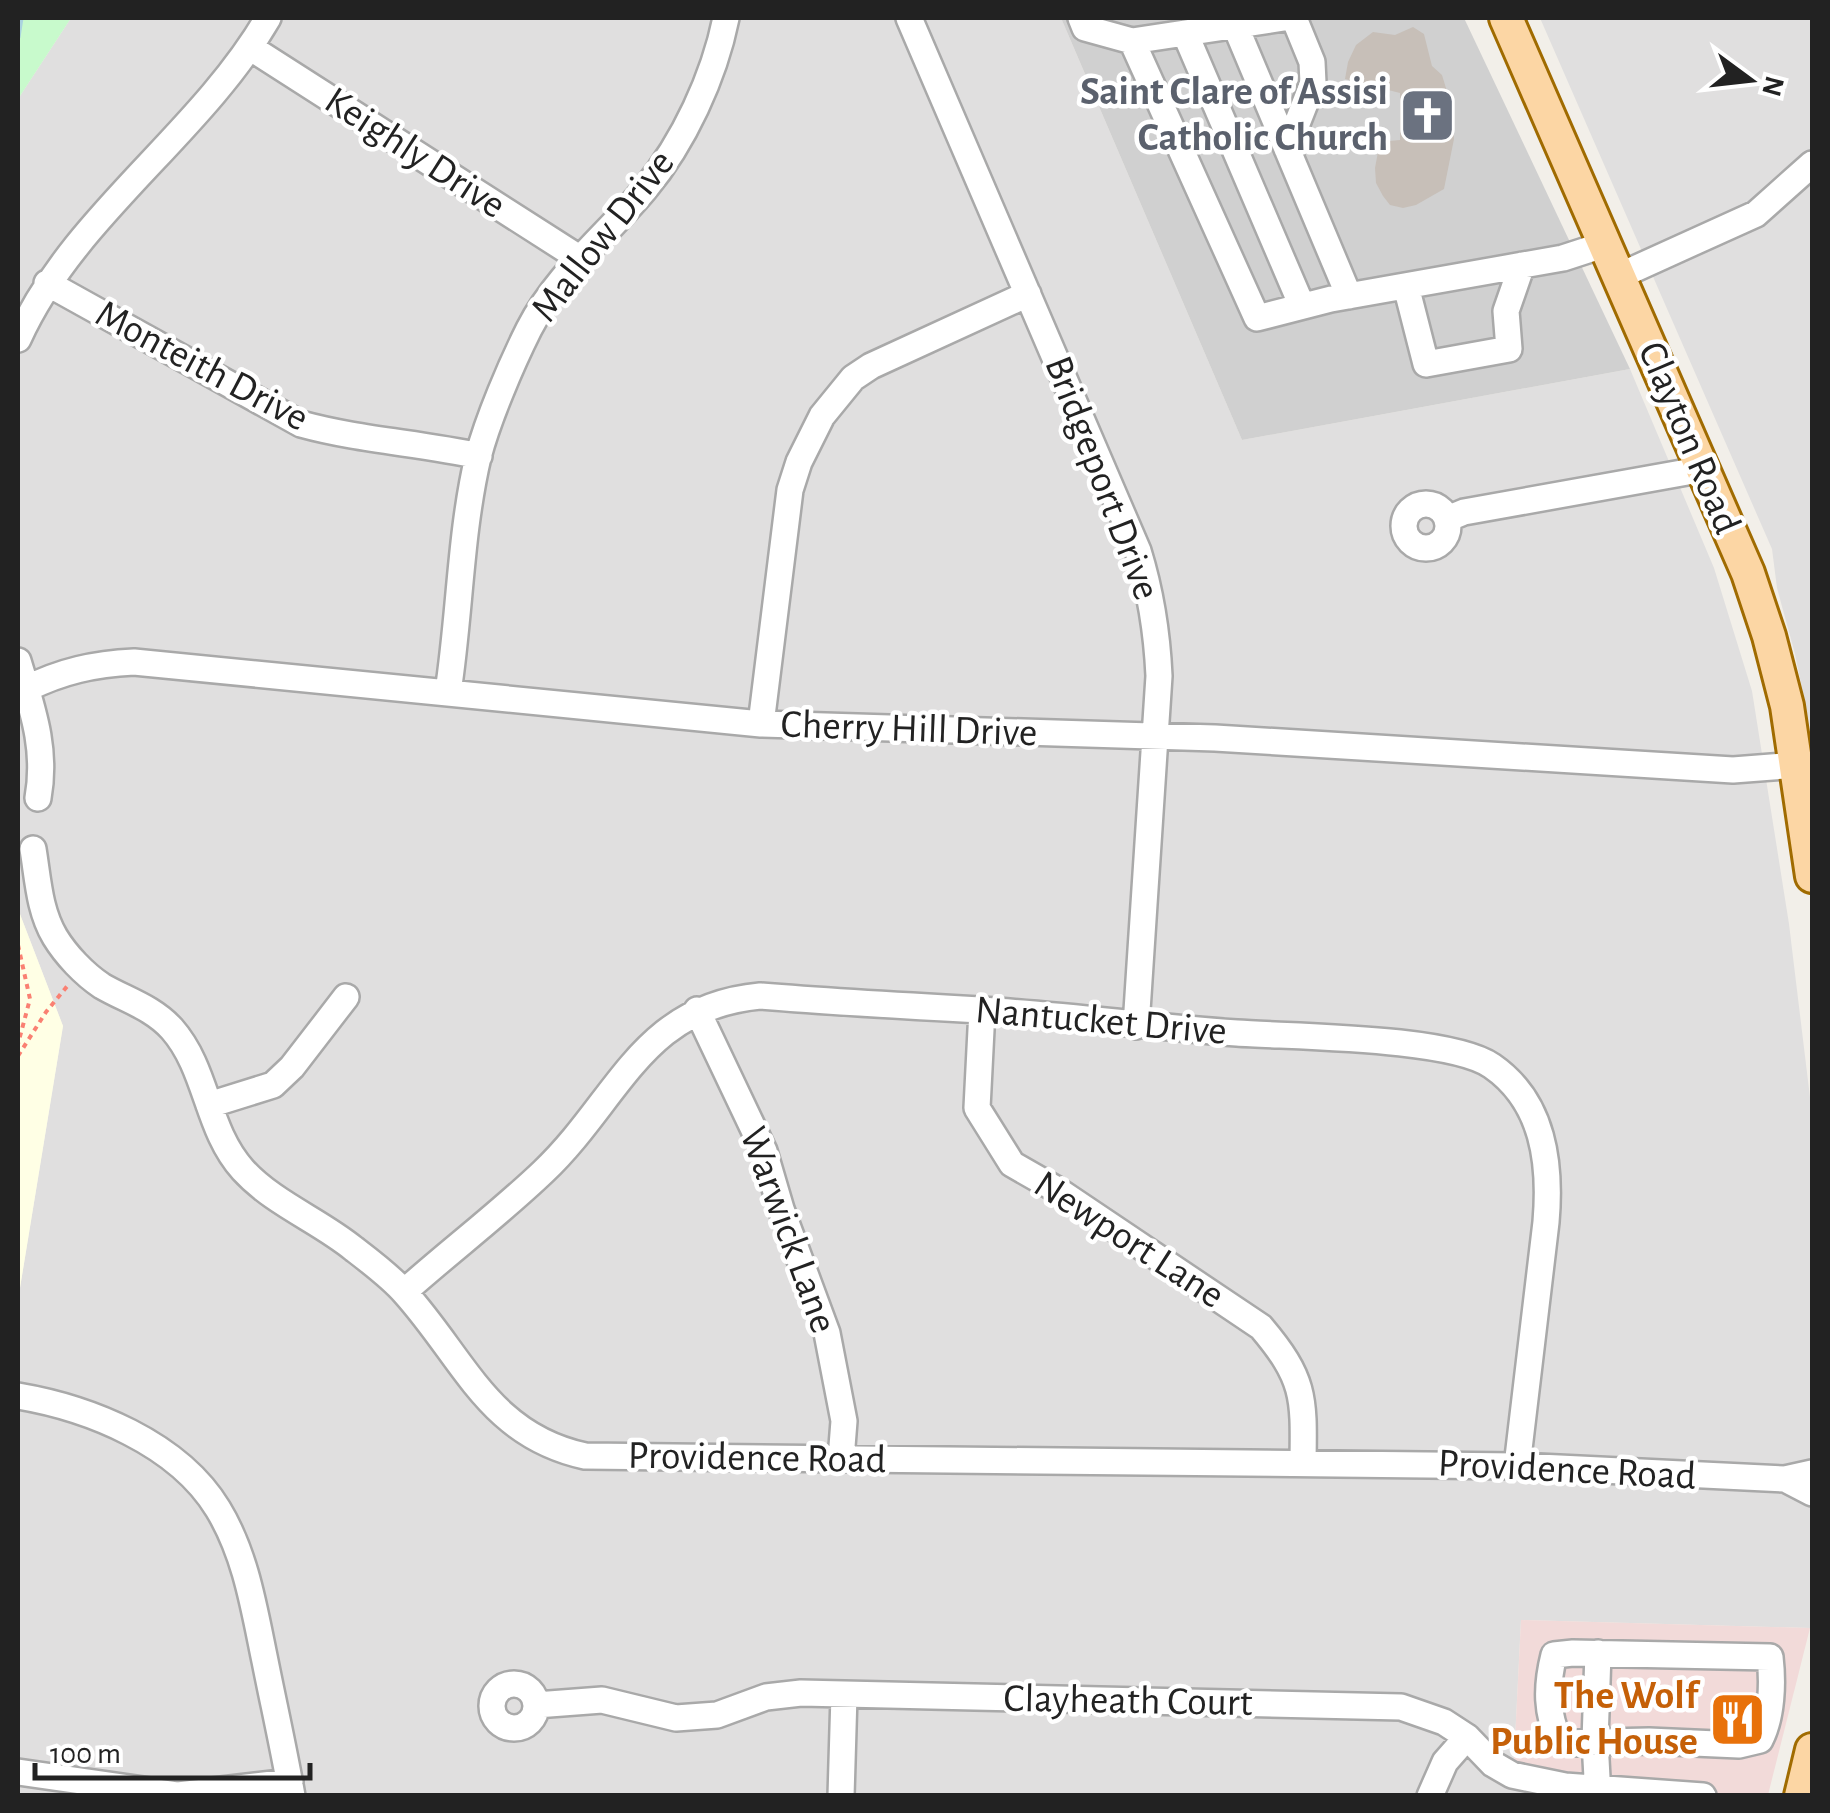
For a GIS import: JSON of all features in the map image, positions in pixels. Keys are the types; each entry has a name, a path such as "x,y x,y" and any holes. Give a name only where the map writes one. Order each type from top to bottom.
{"main road":[{"name":"Clayton Road","path":"1506,18 1748,573 1788,706 1812,876"},
{"path":"1800,1796 1812,1750"}],"street":[{"path":"18,338 48,283 95,224 193,120 251,48 268,18"},
{"name":"Mallow Drive","path":"448,692 465,535 479,456 530,326 579,258 647,187 673,149 709,73 726,18"},
{"name":"Bridgeport Drive","path":"908,18 1149,584 1160,676 1136,1026"},
{"path":"1081,18 1085,28 1132,41 1284,18"},
{"path":"1287,149 1313,83 1312,62 1294,18"},
{"path":"1235,25 1287,149 1340,297"},
{"path":"1185,33 1302,306"},
{"path":"1132,41 1256,318 1340,297 1563,258 1606,244"},
{"name":"Keighly Drive","path":"251,48 579,258"},
{"path":"1620,276 1756,214 1812,164"},
{"path":"1406,286 1426,364 1509,348 1506,311 1522,266"},
{"name":"Monteith Drive","path":"48,283 301,424 337,434 422,444 479,456"},
{"path":"760,724 790,490 798,462 822,416 845,386 871,366 1028,294"},
{"path":"1447,519 1464,512 1704,468"},
{"path":"18,661 40,732 38,798"},
{"name":"Cherry Hill Drive","path":"26,689 60,672 134,662 760,724 1157,736 1733,770 1798,765"},
{"name":"Providence Road","path":"32,849 44,912 55,936 82,970 169,1026 192,1059 216,1128 243,1170 352,1247 404,1292 484,1394 513,1424 559,1450 585,1456 1517,1466 1784,1479 1812,1473"},
{"name":"Nantucket Drive","path":"404,1292 544,1172 653,1040 697,1010 760,996 1433,1047 1488,1063 1526,1097 1538,1122 1549,1187 1517,1466"},
{"path":"209,1105 273,1084 292,1067 346,997"},
{"name":"Warwick Lane","path":"697,1010 764,1151 781,1209 828,1333 844,1421 842,1459"},
{"name":"Newport Lane","path":"982,1010 976,1108 1012,1164 1261,1327 1281,1351 1304,1405 1302,1462"},
{"path":"18,1396 62,1404 117,1424 157,1449 216,1506 236,1544 249,1583 291,1789 178,1795 18,1772"},
{"name":"Providence Road","path":"1784,1479 1812,1493"},
{"path":"1597,1792 1598,1653"},
{"path":"1554,1655 1770,1657 1766,1728 1760,1740 1740,1746 1595,1741 1560,1743 1549,1719 1548,1680 1554,1655"},
{"name":"Clayheath Court","path":"536,1705 602,1700 676,1718 717,1715 785,1694 1402,1707 1444,1722 1493,1764 1539,1789 1704,1796"},
{"path":"841,1796 844,1695"},
{"path":"1430,1796 1446,1762 1467,1738"}],"path":[{"path":"18,945 30,999 18,1044"},
{"path":"18,1056 46,1012 82,970"}],"shaded area":[{"path":"71,18 1061,18 1242,440 1630,369 1714,568 1752,691 1789,924 1812,1114 1810,1628 1521,1620 1514,1760 1540,1795 18,1795 18,1300 63,1026 18,909 18,99"},
{"path":"1061,18 1464,18 1630,369 1242,440"},
{"path":"1540,18 1812,18 1812,737 1777,588 1772,549"},
{"path":"18,909 63,1026 18,1300"},
{"path":"1521,1620 1810,1628 1768,1795 1540,1795 1514,1760"}],"green space":[{"path":"18,18 71,18 18,99"}],"building":[{"name":"Saint Clare of Assisi Catholic Church","path":"1413,27 1424,34 1432,66 1442,75 1452,108 1454,139 1444,189 1403,208 1390,205 1383,196 1376,183 1375,168 1378,152 1389,141 1400,140 1400,93 1345,79 1356,45 1373,32 1395,35"}],"waterway":[{"path":"18,37 21,18"}],"place":[{"name":"Saint Clare of Assisi Catholic Church","path":"1427,115"},
{"name":"The Wolf Public House","path":"1737,1719"}]}
